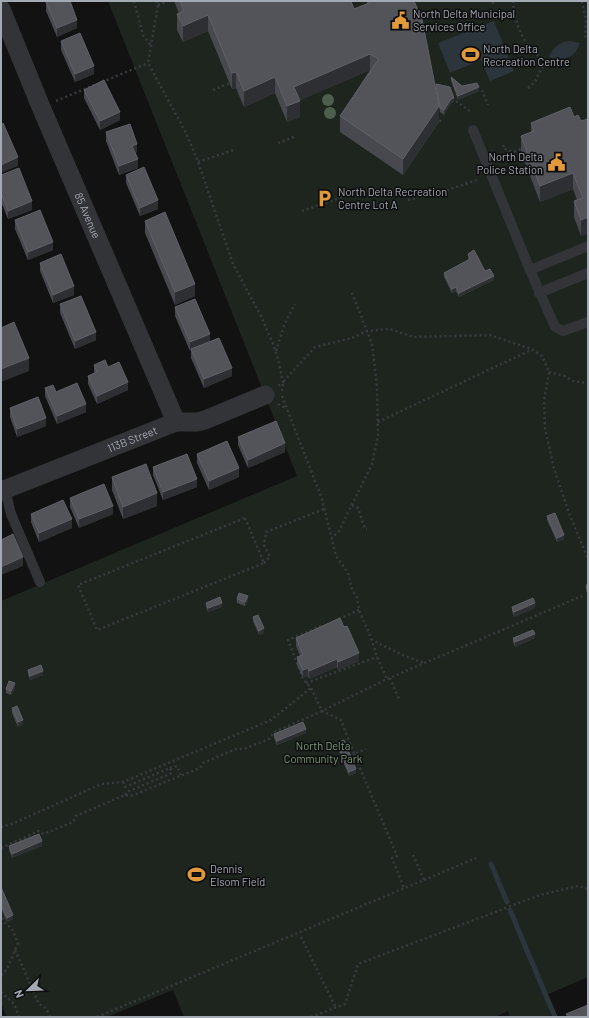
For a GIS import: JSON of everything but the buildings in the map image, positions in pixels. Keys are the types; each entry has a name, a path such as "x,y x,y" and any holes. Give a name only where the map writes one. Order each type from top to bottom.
{"street":[{"name":"85 Avenue","path":"1,9 41,107 176,422"},
{"name":"113B Street","path":"2,487 176,422 205,420 275,395"}],"lane":[{"path":"473,130 539,293 555,328 563,331 588,322"},
{"path":"530,270 588,246"},
{"path":"539,293 588,273"},
{"path":"2,487 11,514 40,582"}],"path":[{"path":"134,1 143,35 151,46"},
{"path":"156,1 158,5 148,63 186,133 198,162 233,264 265,325 276,351 283,382"},
{"path":"513,1 514,15 521,34 535,52 543,59"},
{"path":"582,1 586,20 585,40"},
{"path":"158,5 165,2"},
{"path":"53,102 148,63"},
{"path":"528,88 535,82 544,63"},
{"path":"213,90 230,83"},
{"path":"482,90 488,105"},
{"path":"456,101 471,112"},
{"path":"440,120 442,124"},
{"path":"278,143 294,137"},
{"path":"504,145 503,148 514,152 526,147"},
{"path":"198,162 234,150"},
{"path":"442,192 470,183"},
{"path":"302,211 351,194"},
{"path":"408,200 416,198 414,194"},
{"path":"331,540 339,530 372,464 378,437 377,386 372,344 352,293"},
{"path":"276,351 285,323 295,304"},
{"path":"275,395 283,382 315,347 352,338 367,331 390,329 413,337 490,335 531,350 542,356 549,372 544,401 545,428 554,469 566,506 588,559"},
{"path":"378,422 531,350"},
{"path":"549,372 564,376 574,381 588,383"},
{"path":"275,395 287,409 322,499 336,556 348,573 352,589 357,598 359,610 377,656 399,699"},
{"path":"275,395 287,409"},
{"path":"352,505 358,508 365,529 367,529"},
{"path":"264,563 245,518 78,585 97,630 264,563 270,557 264,545 266,532 324,509"},
{"path":"125,795 131,796 200,768 203,763 236,749 244,749 269,739 274,732 322,711 389,678 582,596"},
{"path":"333,622 359,610"},
{"path":"326,626 288,640 297,667 303,679 312,688 322,711 341,720 397,856 392,858 404,888"},
{"path":"371,638 389,650 407,658 425,663"},
{"path":"306,683 377,656"},
{"path":"1,827 12,824 100,784 123,782 271,720 312,688"},
{"path":"354,754 366,749"},
{"path":"123,782 125,787 177,766 181,776"},
{"path":"1,848 39,831 44,834 73,822 76,816 172,773 170,768"},
{"path":"414,855 424,880"},
{"path":"97,1017 476,858"},
{"path":"311,1017 346,1004 358,964 540,894 578,886 588,889"},
{"path":"1,913 5,923 12,929 18,943 7,969 1,976"},
{"path":"301,937 336,1008"},
{"path":"15,950 39,1004 46,1008 50,1017"},
{"path":"1,992 14,1004 19,1017"}],"green space":[{"name":"North Delta Community Park","path":"108,1 588,1 588,977 544,996 552,1017 510,1017 508,1011 495,1017 184,1017 173,990 107,1017 7,1017 1,1003 1,601 297,476"}],"shaded area":[{"path":"494,21 514,71 490,81 481,60 450,73 438,43"},
{"path":"570,41 580,43 572,55 564,59 549,57 552,50 557,46"}],"waterway":[{"path":"491,864 507,902"},
{"path":"510,910 555,1017"}],"place":[{"name":"North Delta Municipal Services Office","path":"400,20"},
{"name":"North Delta Recreation Centre","path":"470,55"},
{"name":"North Delta Police Station","path":"556,163"},
{"name":"North Delta Recreation Centre Lot A","path":"325,198"},
{"name":"Dennis Elsom Field","path":"197,875"}]}
